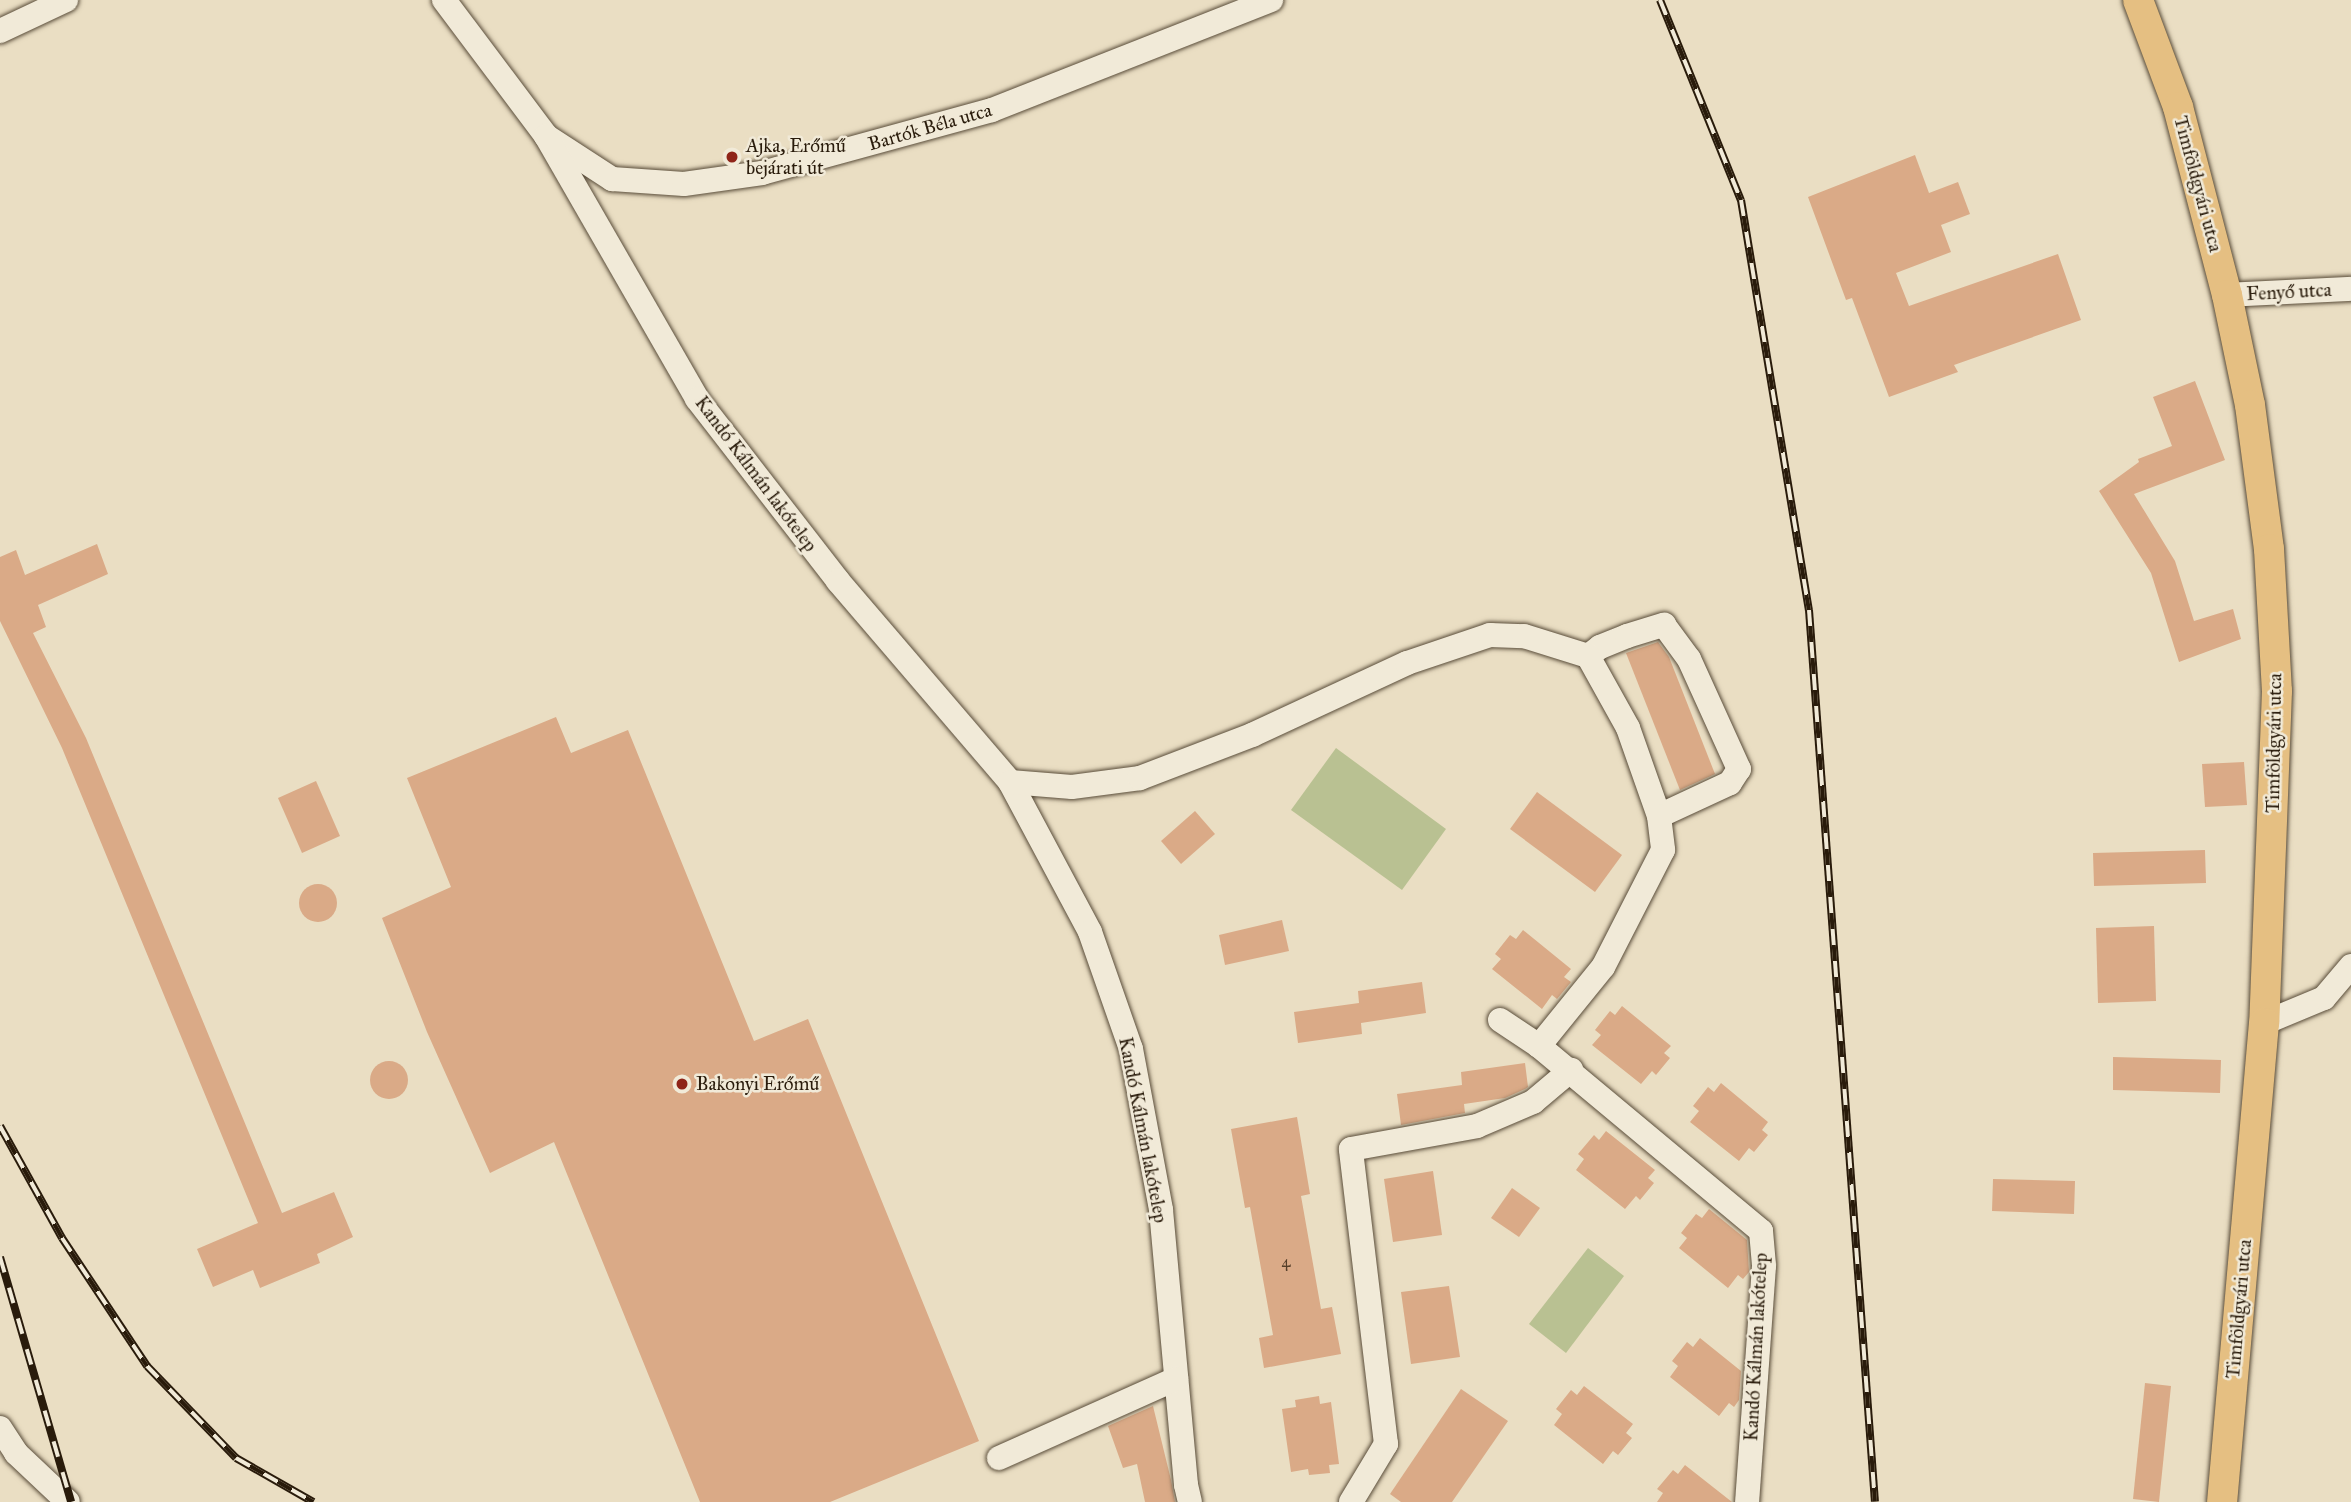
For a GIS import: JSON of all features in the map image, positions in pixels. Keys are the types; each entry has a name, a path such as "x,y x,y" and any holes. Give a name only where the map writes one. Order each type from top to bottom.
{"main road":[{"name":"Timföldgyári utca","path":"2138,0 2178,107 2227,295 2250,405 2269,549 2277,691 2264,1023 2222,1502"}],"street":[{"path":"0,31 66,0"},
{"name":"Bartók Béla utca","path":"444,0 546,136 612,179 684,184 762,173 992,110 1271,0"},
{"name":"Kandó Kálmán lakótelep","path":"546,136 697,399 838,581 1010,782 1090,933 1131,1049 1161,1210 1186,1485 1191,1502"},
{"name":"Fenyő utca","path":"2227,295 2351,289"},
{"path":"1588,656 1609,643 1664,625 1689,659 1739,769 1730,783 1659,816"},
{"path":"1010,782 1072,787 1140,778 1252,735 1407,663 1490,635 1524,636 1588,656 1628,728 1659,816 1663,850 1603,967 1539,1046"},
{"path":"2264,1023 2324,998 2351,966"},
{"name":"Kandó Kálmán lakótelep","path":"1500,1020 1571,1070 1760,1231 1764,1266 1747,1502"},
{"path":"1351,1502 1386,1444 1351,1149 1477,1126 1533,1102 1571,1070"},
{"path":"999,1458 1176,1379"},
{"path":"0,1428 16,1453 68,1502"}],"green space":[{"path":"1336,748 1446,829 1402,890 1291,810"},
{"path":"1588,1248 1624,1276 1566,1353 1529,1324"}],"building":[{"path":"1915,155 1929,193 1958,182 1970,214 1941,225 1951,252 1896,273 1909,306 2058,254 2081,320 1954,365 1958,372 1889,397 1852,298 1846,300 1808,197"},
{"path":"2195,381 2225,460 2134,494 2175,561 2194,621 2233,609 2241,639 2179,662 2151,573 2099,491 2139,462 2138,459 2172,446 2153,397"},
{"path":"97,544 108,574 38,605 46,627 33,633 86,738 282,1213 334,1192 353,1237 317,1254 320,1263 260,1288 253,1270 213,1287 197,1249 258,1223 62,748 0,621 0,557 16,550 25,575"},
{"path":"1658,642 1669,657 1715,774 1680,790 1626,653"},
{"name":"Bakonyi Erőmű","path":"556,717 571,753 628,730 754,1041 808,1019 979,1441 830,1502 700,1502 554,1142 490,1173 427,1032 382,918 451,887 407,778"},
{"path":"2244,762 2247,805 2205,807 2202,764"},
{"path":"316,781 340,836 302,853 278,798"},
{"path":"1537,792 1622,855 1595,892 1510,829"},
{"path":"1195,811 1215,834 1181,864 1161,841"},
{"path":"2205,850 2206,883 2094,886 2093,853"},
{"path":"318,884 332,889 337,903 332,917 318,922 304,917 299,903 304,889"},
{"path":"1282,920 1289,951 1225,965 1219,935"},
{"path":"2154,926 2156,1001 2098,1003 2096,928"},
{"path":"1523,930 1571,969 1564,977 1571,982 1557,999 1552,995 1542,1009 1492,969 1501,959 1495,954 1510,935 1516,939"},
{"path":"1422,982 1426,1013 1361,1023 1362,1034 1298,1043 1294,1012 1359,1003 1358,991"},
{"path":"1622,1006 1671,1046 1664,1053 1670,1058 1656,1075 1652,1071 1641,1084 1592,1045 1601,1035 1595,1030 1610,1011 1615,1015"},
{"path":"2113,1057 2221,1060 2220,1093 2113,1090"},
{"path":"389,1061 403,1066 408,1080 403,1094 389,1099 375,1094 370,1080 375,1066"},
{"path":"1525,1063 1528,1087 1525,1089 1505,1098 1464,1104 1465,1113 1401,1125 1397,1094 1462,1085 1461,1072"},
{"path":"1721,1083 1768,1122 1762,1130 1768,1135 1754,1152 1749,1148 1739,1161 1690,1122 1699,1111 1693,1106 1708,1087 1714,1092"},
{"path":"1297,1117 1310,1194 1301,1196 1321,1309 1332,1307 1341,1354 1264,1368 1259,1338 1273,1335 1250,1207 1245,1208 1231,1129"},
{"path":"1606,1131 1655,1170 1648,1178 1654,1183 1640,1200 1636,1196 1625,1209 1576,1170 1584,1159 1578,1154 1594,1135 1599,1140"},
{"path":"1433,1171 1442,1235 1393,1242 1384,1179"},
{"path":"1993,1179 2075,1181 2074,1214 1992,1211"},
{"path":"1512,1188 1540,1208 1519,1237 1491,1218"},
{"path":"1709,1209 1747,1240 1749,1272 1743,1279 1738,1275 1728,1288 1679,1248 1687,1238 1681,1233 1696,1214 1702,1218"},
{"path":"1449,1286 1460,1357 1411,1364 1401,1292"},
{"path":"1700,1338 1741,1371 1739,1400 1734,1407 1729,1403 1719,1416 1670,1377 1678,1366 1672,1361 1687,1342 1693,1347"},
{"path":"2145,1383 2171,1386 2159,1502 2133,1499"},
{"path":"1584,1386 1633,1424 1626,1433 1632,1438 1618,1455 1613,1451 1603,1464 1554,1425 1562,1414 1556,1409 1571,1390 1577,1395"},
{"path":"1461,1389 1508,1421 1452,1502 1401,1502 1390,1494"},
{"path":"1319,1396 1320,1404 1331,1402 1339,1464 1329,1465 1330,1473 1309,1475 1308,1469 1291,1472 1282,1409 1296,1407 1295,1400"},
{"path":"1153,1406 1175,1502 1145,1502 1137,1464 1123,1468 1108,1426"},
{"path":"1685,1465 1732,1502 1657,1502 1663,1493 1657,1489 1673,1470 1678,1474"}],"railway":[{"path":"1660,0 1741,200 1809,610 1875,1502"},
{"path":"0,1126 62,1238 147,1366 236,1458 313,1502"},
{"path":"0,1257 71,1502"}],"place":[{"name":"Ajka, Erőmű bejárati út","path":"732,157"},
{"name":"Bakonyi Erőmű","path":"682,1084"}]}
